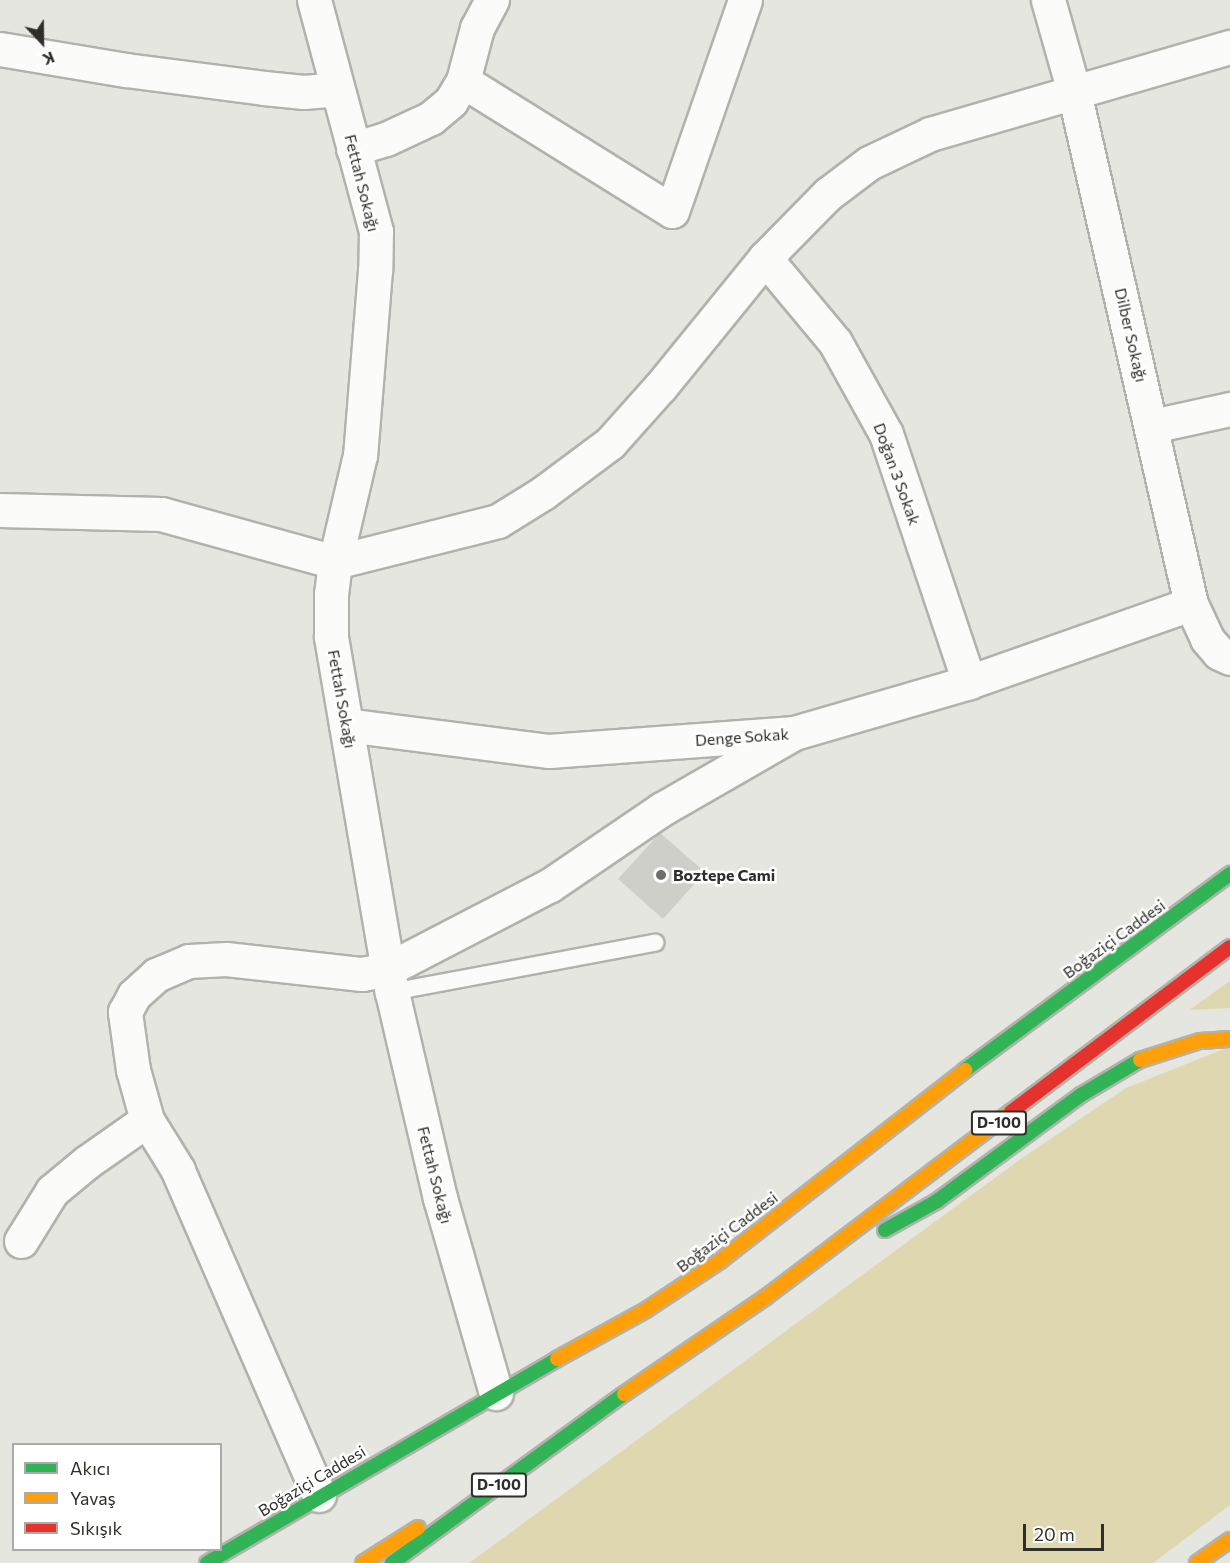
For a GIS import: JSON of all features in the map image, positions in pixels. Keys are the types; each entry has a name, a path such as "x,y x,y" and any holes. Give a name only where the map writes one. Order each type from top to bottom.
{"main road":[{"name":"Boğaziçi Caddesi","path":"207,1563 319,1495 646,1310 720,1261 956,1076 1230,874"},
{"name":"D-100","path":"392,1563 606,1407 766,1297 1230,947"},
{"path":"877,1235 937,1201 1062,1108 1139,1059 1200,1041 1230,1039"},
{"path":"766,1297 856,1246"},
{"path":"363,1563 606,1407"},
{"path":"1197,1563 1230,1540"}],"street":[{"name":"Fettah Sokağı","path":"314,0 336,89 376,231 360,455 334,562 331,637 390,981 440,1198 496,1393"},
{"path":"353,149 386,140 431,118 452,101 463,81 477,28 492,0"},
{"path":"463,81 672,211 745,0"},
{"name":"Dilber Sokağı","path":"1048,0 1074,92 1191,604 1207,639 1219,653 1230,658"},
{"path":"0,510 162,514 334,562 498,521 543,493 610,443 661,386 765,258 828,194 869,163 930,134 1230,47"},
{"path":"0,49 126,70 264,88 304,92 336,89"},
{"name":"Doğan 3 Sokak","path":"765,258 835,342 886,434 969,682"},
{"path":"1152,426 1230,409"},
{"name":"Denge Sokak","path":"346,725 549,751 794,733 969,682 1191,604"},
{"path":"319,1495 178,1170 147,1120 133,1070 125,1012 134,995 156,975 189,961 226,959 362,974 390,981 550,885 662,809 794,733"},
{"path":"21,1241 52,1191 87,1162 147,1120"}],"lane":[{"path":"390,981 655,943"}],"shaded area":[{"path":"1230,981 1230,1008 1189,1010"},
{"path":"1224,1049 1230,1049 1230,1505 1153,1563 469,1563 1022,1158 1126,1088"}],"building":[{"name":"Boztepe Cami","path":"660,833 705,872 663,919 618,879"}],"traffic: fast":[{"path":"965,1070 1230,874"},
{"path":"885,1230 937,1201 1081,1095 1140,1060"},
{"path":"207,1563 557,1359"},
{"path":"392,1563 624,1394"}],"traffic: slow":[{"path":"1140,1060 1200,1041 1230,1039"},
{"path":"557,1359 646,1310 720,1261 965,1070"},
{"path":"624,1394 766,1297 1011,1112"},
{"path":"363,1563 418,1528"},
{"path":"1197,1563 1230,1540"}],"traffic: jam":[{"path":"1011,1112 1230,947"}],"place":[{"name":"Boztepe Cami","path":"661,875"}]}
